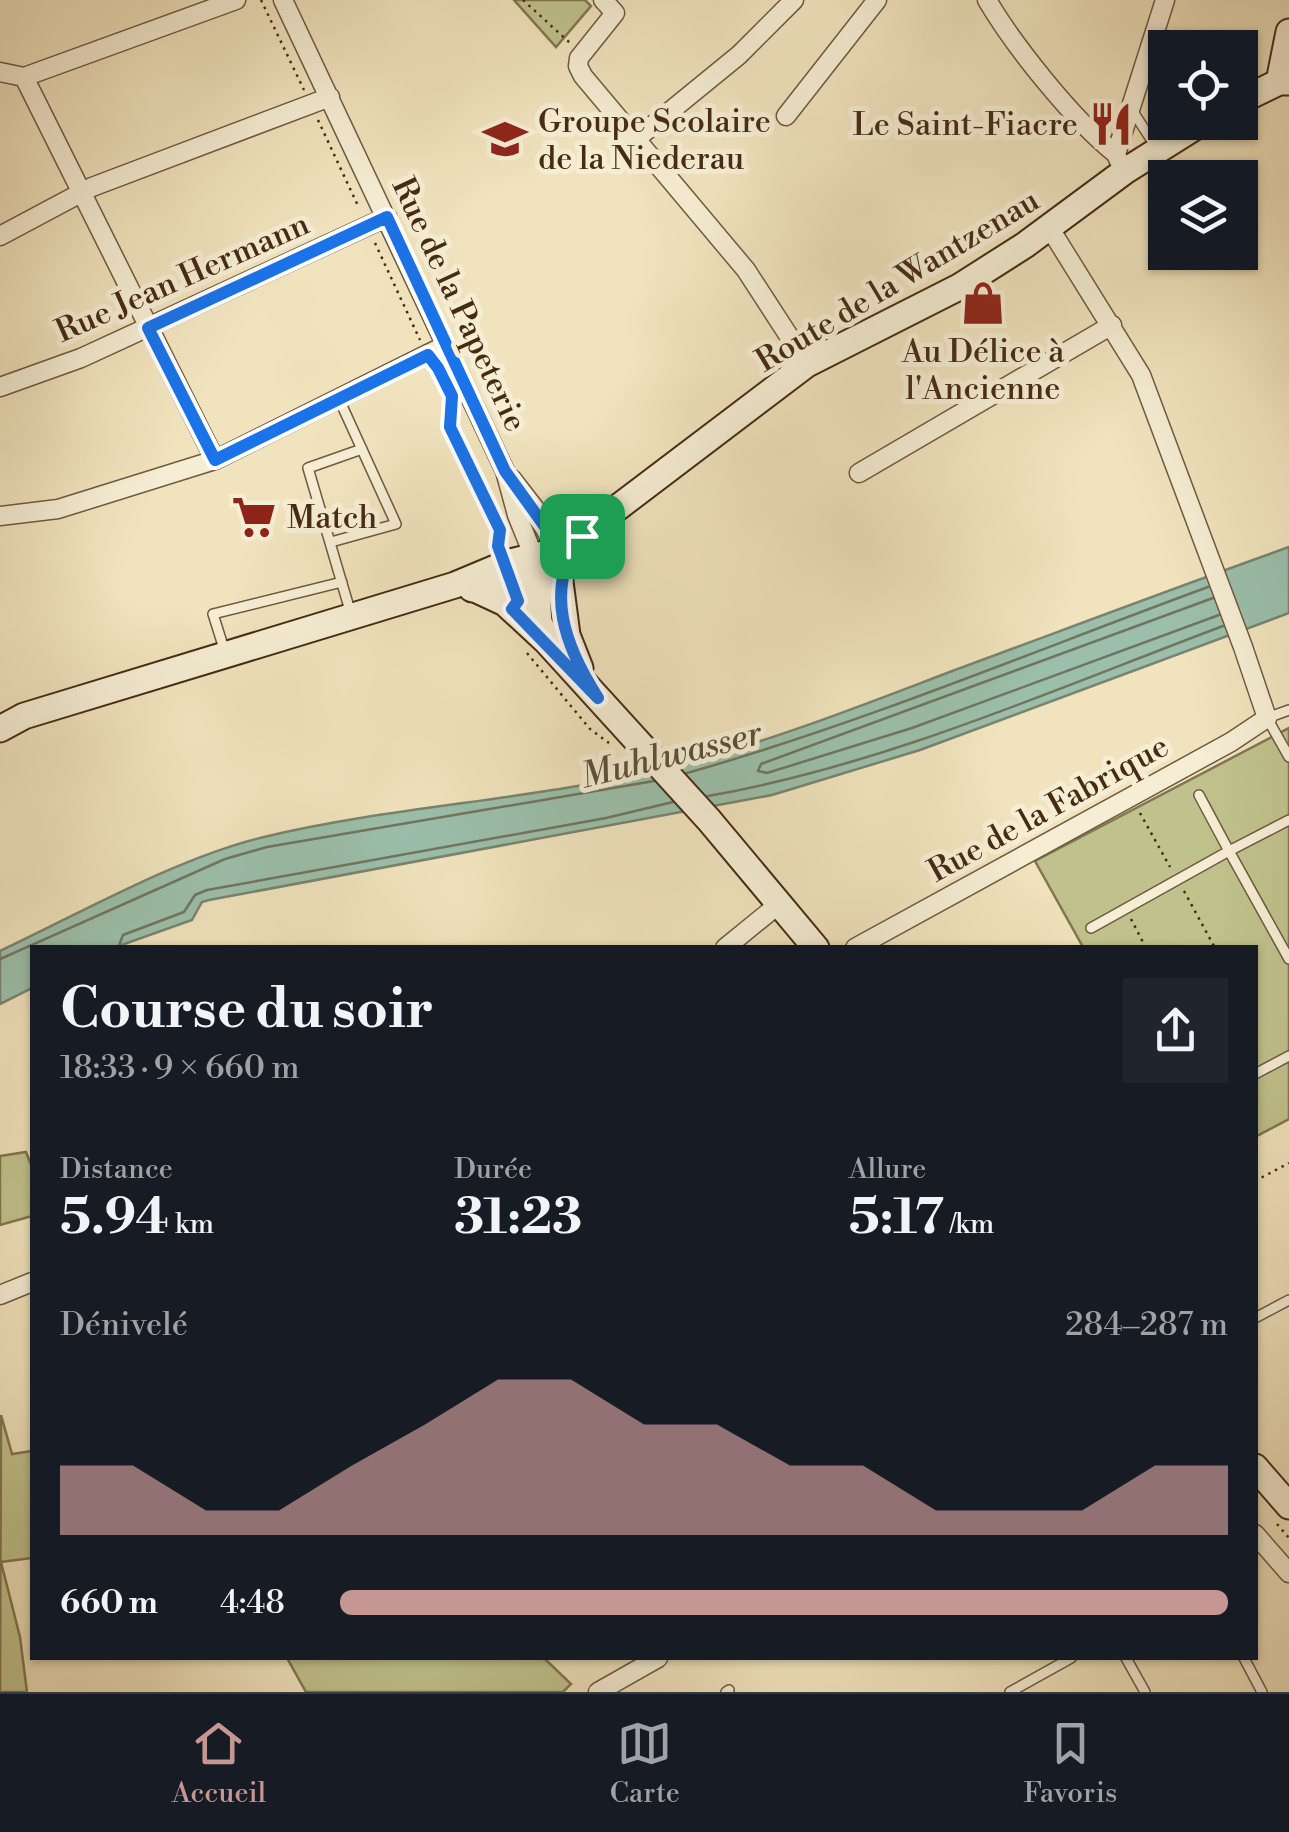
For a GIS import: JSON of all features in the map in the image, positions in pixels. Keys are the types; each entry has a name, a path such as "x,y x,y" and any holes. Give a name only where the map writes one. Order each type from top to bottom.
{"main road":[{"path":"1258,93 1284,82 1289,32"},
{"name":"Route de la Wantzenau","path":"0,728 24,716 352,616 466,587 541,560 582,536 807,364 959,287 1049,227 1120,163 1173,140"},
{"path":"541,560 565,566 582,536"},
{"path":"541,560 539,622 547,642"},
{"path":"541,560 567,636 598,698"},
{"path":"466,587 505,604 547,642 710,820 813,945"},
{"path":"1258,1470 1289,1506"}],"street":[{"path":"0,72 24,77 236,0"},
{"name":"Rue de la Papeterie","path":"283,0 505,471 541,560"},
{"path":"636,140 739,55 794,0"},
{"path":"786,116 876,0"},
{"path":"987,0 1032,62 1120,163"},
{"path":"1120,163 1131,108 1165,0"},
{"path":"615,4 582,54 578,66 583,76 746,270 807,364"},
{"path":"24,77 215,460"},
{"path":"0,236 81,194 330,97"},
{"name":"Rue Jean Hermann","path":"0,388 81,358 387,217"},
{"path":"1049,227 1141,376 1267,718"},
{"path":"859,473 1112,325"},
{"path":"0,516 58,509 215,460 446,345"},
{"name":"Rue de la Fabrique","path":"861,945 1231,742 1267,718"},
{"path":"728,945 779,904"},
{"path":"0,1295 30,1283"},
{"path":"1258,1537 1289,1573"},
{"path":"598,1692 654,1660"}],"lane":[{"path":"1131,108 1157,150"},
{"path":"331,542 396,524 340,399"},
{"path":"352,616 308,468 362,449"},
{"path":"226,656 213,614 342,582"},
{"path":"1289,710 1267,718 1289,757"},
{"path":"1199,795 1289,959"},
{"path":"1091,928 1289,820"},
{"path":"1258,1072 1289,1056"},
{"path":"1258,1316 1289,1300"},
{"path":"1010,1692 1067,1660"},
{"path":"1127,1660 1145,1692"},
{"path":"1245,1660 1262,1692"}],"path":[{"path":"261,0 428,355"},
{"path":"523,0 582,54"},
{"path":"450,392 449,422 500,530 498,546 541,560"},
{"path":"1139,812 1214,945"},
{"path":"1125,909 1144,945"},
{"path":"1258,1179 1289,1162"}],"shaded area":[{"path":"514,0 585,0 591,6 556,47"},
{"path":"1289,728 1289,1119 1258,1135 1258,945 1082,945 1035,861"},
{"path":"26,1152 30,1162 30,1217 0,1225 0,1156"},
{"path":"1,1415 12,1454 30,1451 30,1558 1,1562 20,1637 27,1692 0,1692"},
{"path":"288,1660 546,1660 571,1684 563,1692 306,1692"}],"water":[{"path":"1289,547 1289,613 920,750 772,795 209,900 202,902 192,920 122,945 30,945 30,989 0,1004 0,951 164,872 232,846 316,826 578,786 682,764 820,721"}],"place":[{"name":"Le Saint-Fiacre","path":"1111,124"},
{"name":"Groupe Scolaire de la Niederau","path":"505,139"},
{"name":"Au Délice à l'Ancienne","path":"983,303"},
{"name":"Match","path":"254,517"}],"route":[{"path":"387,217 505,471 551,535 562,541 582,536 565,566 560,586 567,636 598,698 512,609 518,601 498,546 500,530 450,427 452,396 428,355 215,460 148,328 387,217"}],"water label":[{"name":"Muhlwasser","path":"671,754"}]}
